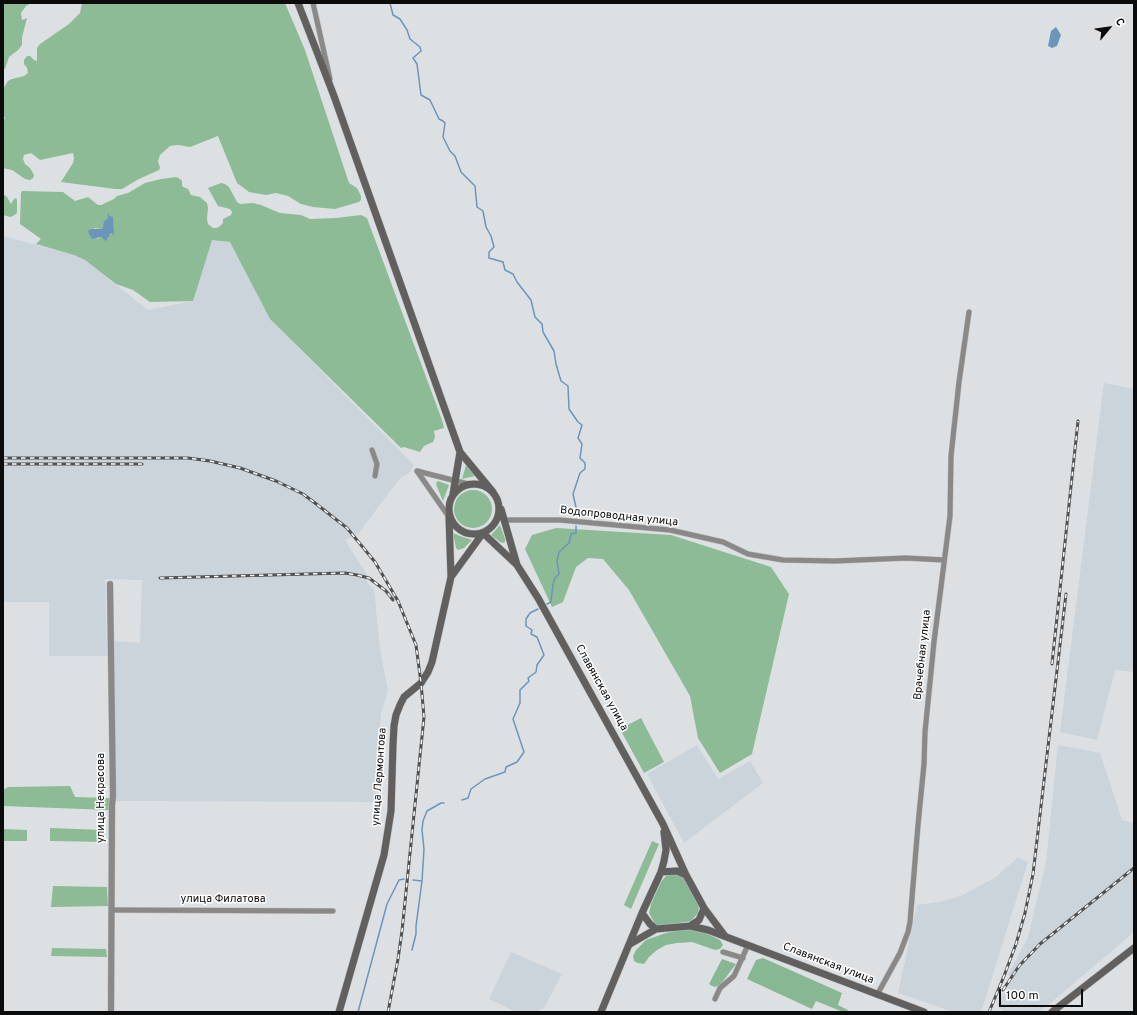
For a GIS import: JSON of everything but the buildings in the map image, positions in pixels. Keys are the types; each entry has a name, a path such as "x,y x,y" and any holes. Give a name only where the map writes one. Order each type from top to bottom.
{"main road":[{"path":"298,3 334,96 460,452 493,492 498,502 499,511 497,519 492,527 483,533 451,576"},
{"path":"451,576 448,506 456,482 460,452"},
{"path":"453,494 468,484 479,484 493,492"},
{"name":"Славянская улица","path":"498,502 517,565"},
{"path":"449,517 453,524 462,532 474,535 483,533"},
{"name":"Славянская улица","path":"483,533 517,565 538,598 663,824 686,875"},
{"name":"улица Лермонтова","path":"339,1012 384,855 391,811 392,745 396,715 404,697 421,683 432,662 451,576"},
{"path":"600,1012 630,944 635,928 661,872 666,850 663,824"},
{"path":"661,872 677,871 686,875 704,908 726,936"},
{"path":"630,944 656,929 690,926 699,920 704,908"},
{"path":"642,913 650,924 656,929"},
{"name":"Славянская улица","path":"690,926 726,936 924,1012"},
{"path":"1052,1012 1134,948"}],"street":[{"path":"313,3 334,96"},
{"name":"Врачебная улица","path":"878,995 900,953 910,922 924,764 925,732 934,642 950,516 951,456 959,382 969,312"},
{"path":"372,450 377,464 375,476"},
{"path":"449,517 417,471 468,484"},
{"name":"Водопроводная улица","path":"504,520 560,520 670,530 723,542 748,554 783,560 835,561 906,558 944,560"},
{"name":"улица Некрасова","path":"110,584 113,796 111,1012"},
{"name":"улица Филатова","path":"112,910 333,911"},
{"path":"714,1000 720,988 734,976 748,945"},
{"path":"724,952 742,958"}],"shaded area":[{"path":"3,236 74,255 85,260 148,310 192,301 212,239 231,242 270,319 414,465 409,473 401,477 358,534 345,540 367,575 367,583 374,589 380,649 388,691 381,713 374,802 115,801 114,641 140,643 142,580 105,579 107,656 49,656 49,602 3,602"},
{"path":"1104,383 1134,389 1134,672 1115,670 1097,740 1060,732"},
{"path":"697,745 718,779 750,761 763,783 684,843 647,774"},
{"path":"1058,745 1100,753 1122,820 1134,823 1134,932 1040,1012 1004,1012 997,1005 1013,978 1008,975 1028,937 1046,862"},
{"path":"1018,857 1028,862 981,1012 954,1012 898,993 917,905 939,902 961,896 996,877"},
{"path":"511,952 562,974 544,1008 535,1012 516,1012 489,999"}],"green space":[{"path":"3,3 31,3 26,6 21,13 22,20 27,18 22,37 22,45 9,57 5,69 3,68"},
{"path":"82,3 285,3 305,50 349,183 357,188 361,196 361,200 359,202 335,209 313,207 301,204 288,196 276,193 266,195 249,192 237,183 218,136 190,147 178,145 170,146 160,155 158,161 160,168 159,170 122,189 61,182 73,163 73,153 40,160 31,153 24,155 23,159 25,164 30,168 34,175 30,180 25,179 12,170 3,168 3,121 5,118 3,114 3,89 8,81 24,76 28,73 24,64 24,60 27,56 30,56 37,61 37,48 40,44 69,24 80,13"},
{"path":"176,177 180,179 183,187 188,189 191,195 200,197 207,203 208,224 213,228 220,226 223,223 223,219 231,215 232,212 230,209 218,206 208,188 221,183 229,187 237,202 240,204 253,203 280,213 301,215 310,219 361,215 367,218 442,420 444,428 434,431 435,437 433,442 424,446 420,452 404,447 401,448 270,319 230,242 212,240 193,301 150,302 133,290 116,284 85,260 74,255 36,244 41,239 20,224 22,191 63,192 75,201 88,197 98,205 101,205 117,196 128,193 145,183","holes":["108,214 111,217 112,233 107,239 101,237 97,239 94,228 101,229 107,219"]},
{"path":"3,194 7,197 11,204 14,199 16,198 17,200 17,213 13,216 10,217 3,215"},
{"path":"466,465 475,476 462,479"},
{"path":"438,481 449,485 443,501 436,483"},
{"path":"473,490 483,493 489,499 492,509 489,519 483,525 473,528 463,525 457,519 454,509 457,499 463,493"},
{"path":"500,525 505,539 505,542 503,543 491,535"},
{"path":"556,528 671,535 771,567 789,594 752,754 720,773 698,738 690,696 629,590 603,559 588,558 576,567 563,602 552,607 525,549 532,535"},
{"path":"453,533 472,540 464,548 458,550 456,548"},
{"path":"641,718 664,762 644,773 620,729"},
{"path":"70,786 75,797 109,798 109,810 3,806 3,790 8,787"},
{"path":"50,828 105,830 105,842 50,841"},
{"path":"3,829 27,830 27,841 3,841"},
{"path":"652,841 659,844 631,909 624,905"},
{"path":"678,874 685,877 699,906 698,913 691,921 659,926 655,924 649,913 651,904 661,882 666,876"},
{"path":"53,886 107,887 108,906 51,907"},
{"path":"690,928 706,933 720,940 723,945 720,949 715,950 692,942 677,943 666,945 657,950 644,964 634,961 633,956 636,950 646,940 666,933"},
{"path":"52,948 106,949 107,957 51,956"},
{"path":"763,958 842,993 838,1005 848,1010 847,1012 843,1012 816,1001 812,1009 747,979 756,960"},
{"path":"722,959 736,964 720,985 715,987 709,984"}],"water":[{"path":"1056,27 1061,35 1057,46 1052,48 1048,46 1051,31"},
{"path":"108,213 113,217 114,236 112,233 110,234 106,241 101,237 92,239 88,231 91,229 101,229 104,221 107,219"}],"waterway":[{"path":"390,3 393,15 400,19 407,30 410,39 420,47 421,51 413,58 417,64 421,95 430,100 439,119 445,123 443,137 450,151 455,156 461,172 475,186 477,207 483,211 486,227 491,236 494,247 489,252 489,258 503,262 505,270 513,274 517,282 531,300 535,317 542,324 543,332 554,351 561,381 568,386 569,409 578,422 582,425 578,438 582,444 580,458 585,463 585,469 580,473 573,494 577,512"},
{"path":"547,604 551,602 553,584 555,578 559,574 557,561 559,552 569,543 571,534 576,533 576,526"},
{"path":"462,800 468,798 471,789 485,779 505,772 506,767 517,762 524,752 513,719 520,703 520,690 529,681 528,678 536,672 537,665 544,655 537,637 531,634 532,630 526,626 526,619 530,613 538,609"},
{"path":"412,950 416,934 422,881 424,849 422,830 423,821 427,811 441,803 444,803"},
{"path":"358,1012 387,904 399,880 404,879"},
{"path":"413,880 422,881"}],"railway":[{"path":"1052,664 1078,421"},
{"path":"3,458 188,458 210,461 240,468 276,481 303,494 347,528 375,562 398,601 416,645 424,717 402,931 388,1012"},
{"path":"3,464 142,464"},
{"path":"160,578 345,573 369,578 386,591 393,600"},
{"path":"989,1012 1016,944 1025,913 1033,874 1066,594"},
{"path":"1003,990 1019,966 1040,944 1134,868"}]}
